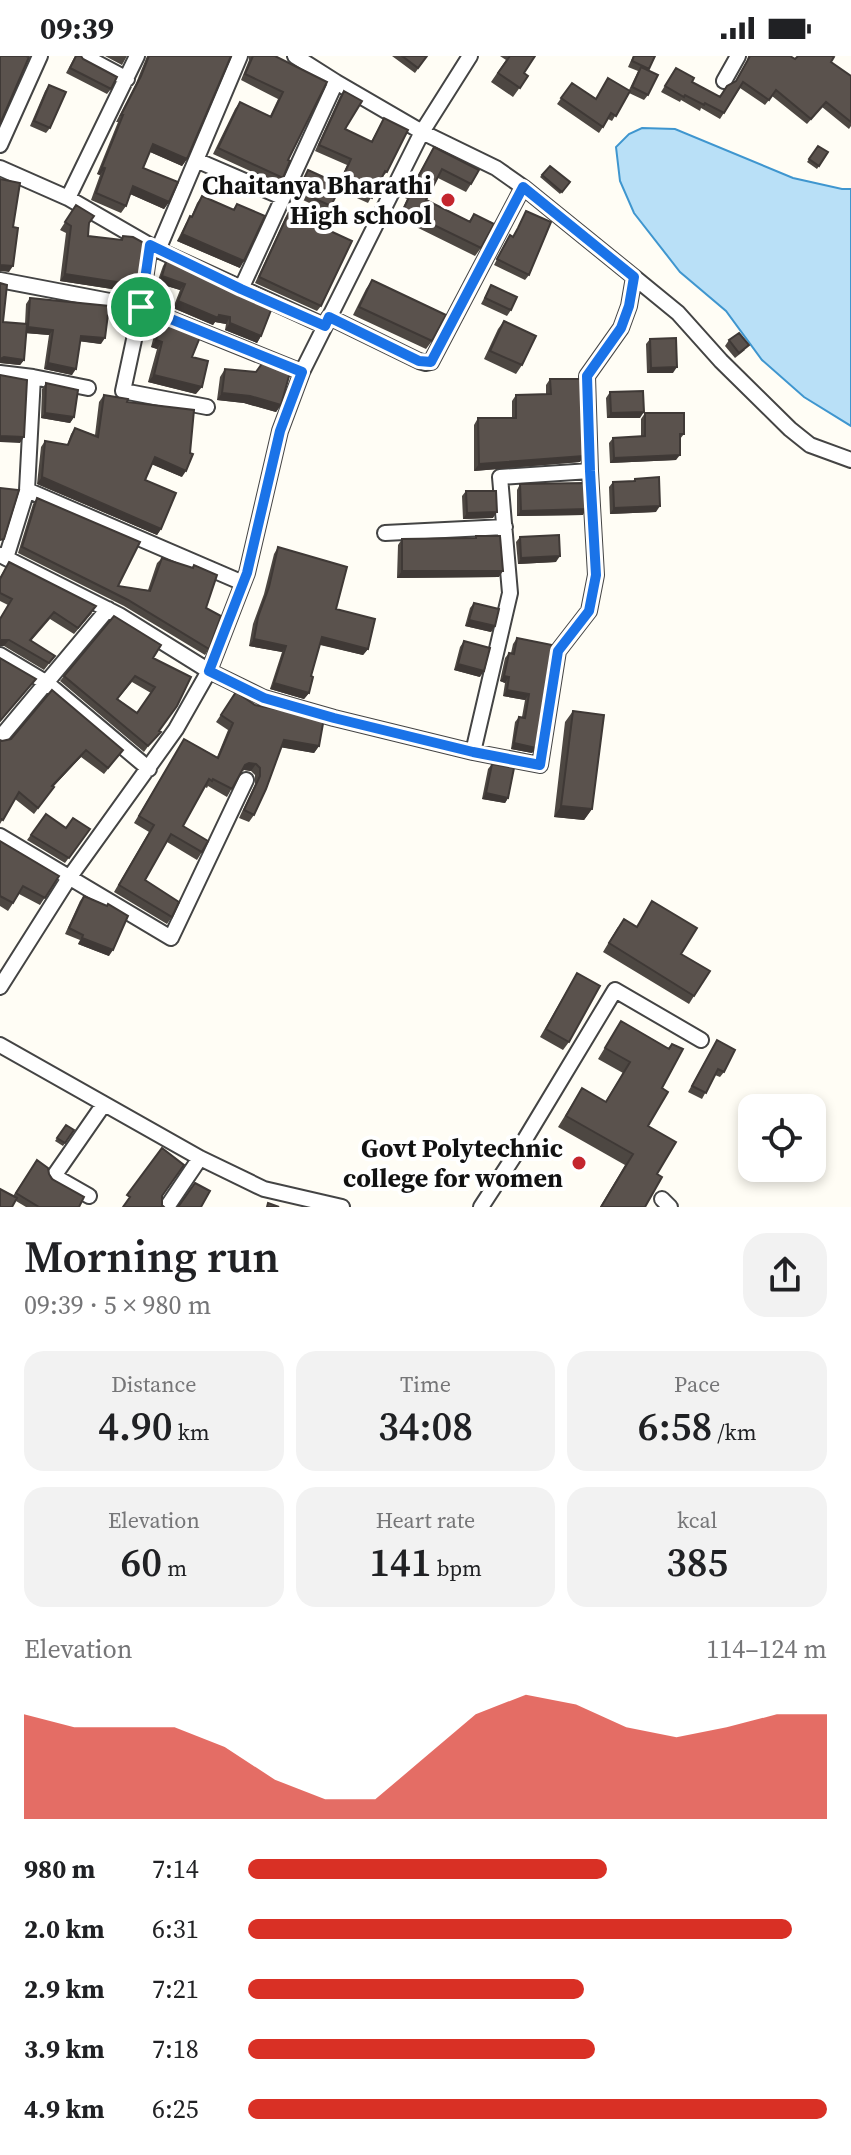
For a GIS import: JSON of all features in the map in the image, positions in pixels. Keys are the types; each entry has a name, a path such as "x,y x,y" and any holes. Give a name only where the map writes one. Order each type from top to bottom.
{"street":[{"path":"0,145 40,56"},
{"path":"84,56 127,79"},
{"path":"68,198 137,56"},
{"path":"207,407 123,391 154,247 196,160 240,56"},
{"path":"295,56 422,132 496,168 523,187 678,313 721,361 790,429 810,445 851,460"},
{"path":"0,987 69,878 149,769 209,671 252,558 280,431 302,372 422,132 470,56"},
{"path":"724,81 738,56"},
{"path":"241,289 336,82"},
{"path":"196,160 282,197"},
{"path":"0,168 68,198 154,247 241,289 419,361 431,362 523,187"},
{"path":"33,377 27,490 3,556 108,609 242,688 334,718 540,765 558,651 589,611 596,575 587,376 621,328 634,277"},
{"path":"0,280 141,307 302,372"},
{"path":"0,373 88,388"},
{"path":"473,752 510,593 500,477 590,471"},
{"path":"27,490 243,583"},
{"path":"385,533 505,527"},
{"path":"0,738 108,609"},
{"path":"0,655 47,683 149,769"},
{"path":"0,836 171,938 246,780"},
{"path":"481,1207 615,990 701,1040"},
{"path":"0,1045 200,1158 264,1189 303,1203 342,1207"},
{"path":"89,1196 54,1176 104,1104"},
{"path":"167,1207 200,1158"}],"water":[{"path":"642,128 675,129 793,178 851,189 851,426 804,397 762,360 726,311 680,272 634,213 620,181 616,147 629,134"}],"building":[{"path":"0,56 29,57 0,124"},
{"path":"76,56 117,77 111,89 70,68"},
{"path":"149,56 231,56 187,159 153,144 143,168 178,182 169,202 133,186 126,206 96,193 121,115"},
{"path":"253,56 275,56 327,82 288,160 283,178 218,148 240,102 271,117 283,92 245,74"},
{"path":"402,56 427,56 418,68"},
{"path":"510,56 535,56 524,73 528,76 520,88 498,73"},
{"path":"634,56 655,56 649,69 632,61"},
{"path":"750,56 790,56 795,59 798,56 834,57 831,62 851,76 851,122 826,102 811,119 776,90 769,100 743,82 724,113 665,86 676,68 694,78 692,82 720,97 727,86 736,81"},
{"path":"641,67 658,75 648,95 632,87"},
{"path":"608,78 630,91 616,116 611,113 603,127 561,98 572,83 596,99"},
{"path":"49,85 66,92 50,128 34,121"},
{"path":"344,91 362,101 345,129 372,142 384,118 408,130 372,198 340,183 351,159 319,145"},
{"path":"818,146 828,152 819,166 809,159"},
{"path":"434,147 479,170 471,184 442,169 426,200 470,222 474,214 494,224 481,248 403,210"},
{"path":"550,166 570,182 562,192 542,175"},
{"path":"308,170 341,185 331,206 298,191"},
{"path":"0,179 20,183 13,227 18,228 13,266 0,265"},
{"path":"202,196 234,210 237,204 265,216 244,261 182,234"},
{"path":"76,205 94,216 89,223 88,236 122,240 123,236 133,237 144,243 138,288 65,274 71,226 65,222"},
{"path":"526,211 551,222 529,275 497,259"},
{"path":"289,212 352,241 321,306 259,277"},
{"path":"167,259 190,267 213,279 212,282 245,295 246,292 273,305 261,336 230,323 230,317 219,315 218,318 178,301 185,284 162,276"},
{"path":"372,280 446,315 432,341 359,307"},
{"path":"0,283 7,285 3,322 27,324 24,360 0,359"},
{"path":"491,285 517,297 511,310 485,298"},
{"path":"30,298 109,306 105,338 81,336 76,369 48,363 53,330 28,327"},
{"path":"162,321 200,337 192,357 208,361 202,387 154,375 162,342 156,340"},
{"path":"504,321 536,336 522,365 490,351"},
{"path":"739,333 749,345 739,353 729,340"},
{"path":"676,338 677,367 651,368 650,339"},
{"path":"266,358 291,369 281,405 250,396 222,393 225,369 256,372"},
{"path":"0,375 27,380 24,437 0,436"},
{"path":"550,379 582,379 584,456 479,464 478,418 516,418 516,395 551,394"},
{"path":"46,383 78,390 74,417 45,413"},
{"path":"643,391 644,412 611,413 610,392"},
{"path":"104,395 128,399 127,402 194,410 190,453 193,454 186,471 155,457 145,480 176,493 161,529 42,477 45,441 68,445 75,428 98,437"},
{"path":"645,413 684,413 680,455 614,458 613,438 645,436"},
{"path":"659,477 660,506 614,508 613,482"},
{"path":"585,483 586,509 521,511 520,484"},
{"path":"0,488 19,490 4,539 0,540"},
{"path":"466,491 496,491 497,512 467,513"},
{"path":"37,498 140,542 118,586 150,591 162,558 193,568 194,565 217,575 206,608 221,616 209,649 128,600 22,547"},
{"path":"559,535 560,556 521,558 520,537"},
{"path":"500,536 503,571 402,571 402,539"},
{"path":"278,547 347,567 336,609 375,619 368,649 322,637 309,693 274,683 286,646 254,639"},
{"path":"9,562 96,606 78,628 54,612 30,640 55,656 49,663 9,640 0,640 0,619 12,599 0,593 0,579"},
{"path":"474,603 499,609 495,626 469,620"},
{"path":"114,616 161,645 153,658 191,677 161,732 148,746 64,676","holes":["135,676 155,687 137,713 117,699"]},
{"path":"517,638 552,645 536,748 514,743 519,717 525,718 529,694 507,690 509,677 504,676 509,653 514,654"},
{"path":"464,641 490,648 484,671 458,664"},
{"path":"0,658 36,679 0,721"},
{"path":"52,690 123,750 108,768 86,750 52,786 38,808 19,792 3,820 0,818 0,740 11,739"},
{"path":"236,692 255,705 324,718 319,746 284,740 254,815 244,810 260,776 260,768 256,764 245,765 232,789 209,779 183,826 208,841 202,852 171,834 145,880 179,902 172,917 119,885 154,825 139,816 184,739 218,758 233,723 221,715"},
{"path":"573,711 604,715 592,809 561,806"},
{"path":"492,764 514,768 508,798 486,793"},
{"path":"46,814 66,828 73,818 90,829 69,858 31,835"},
{"path":"0,841 59,876 45,898 23,886 13,903 0,896"},
{"path":"84,896 108,904 128,916 113,950 82,938 83,935 69,928"},
{"path":"652,901 697,928 681,954 710,971 694,996 609,943 624,919 637,927"},
{"path":"577,973 600,986 569,1042 546,1029"},
{"path":"621,1021 669,1049 672,1044 683,1049 662,1088 668,1092 648,1126 676,1142 657,1174 662,1177 645,1207 601,1207 633,1154 566,1116 582,1088 606,1102 630,1062 605,1048"},
{"path":"717,1040 735,1050 724,1072 718,1069 706,1093 692,1086"},
{"path":"66,1125 74,1130 65,1143 57,1138"},
{"path":"162,1148 184,1165 162,1196 164,1207 123,1207 130,1197 127,1195"},
{"path":"37,1160 48,1168 52,1179 84,1197 79,1207 39,1207 16,1193"},
{"path":"195,1183 210,1191 201,1207 178,1207"},
{"path":"0,1189 17,1198 12,1207 0,1207"}],"place":[{"name":"Chaitanya Bharathi High school","path":"448,200"},
{"name":"Govt Polytechnic college for women","path":"579,1163"}],"route":[{"path":"523,187 634,277 621,328 587,376 596,575 589,611 558,651 540,765 334,718 264,698 209,671 252,558 280,431 302,372 141,307 150,245 325,326 329,317 419,361 431,362 523,187"}]}
